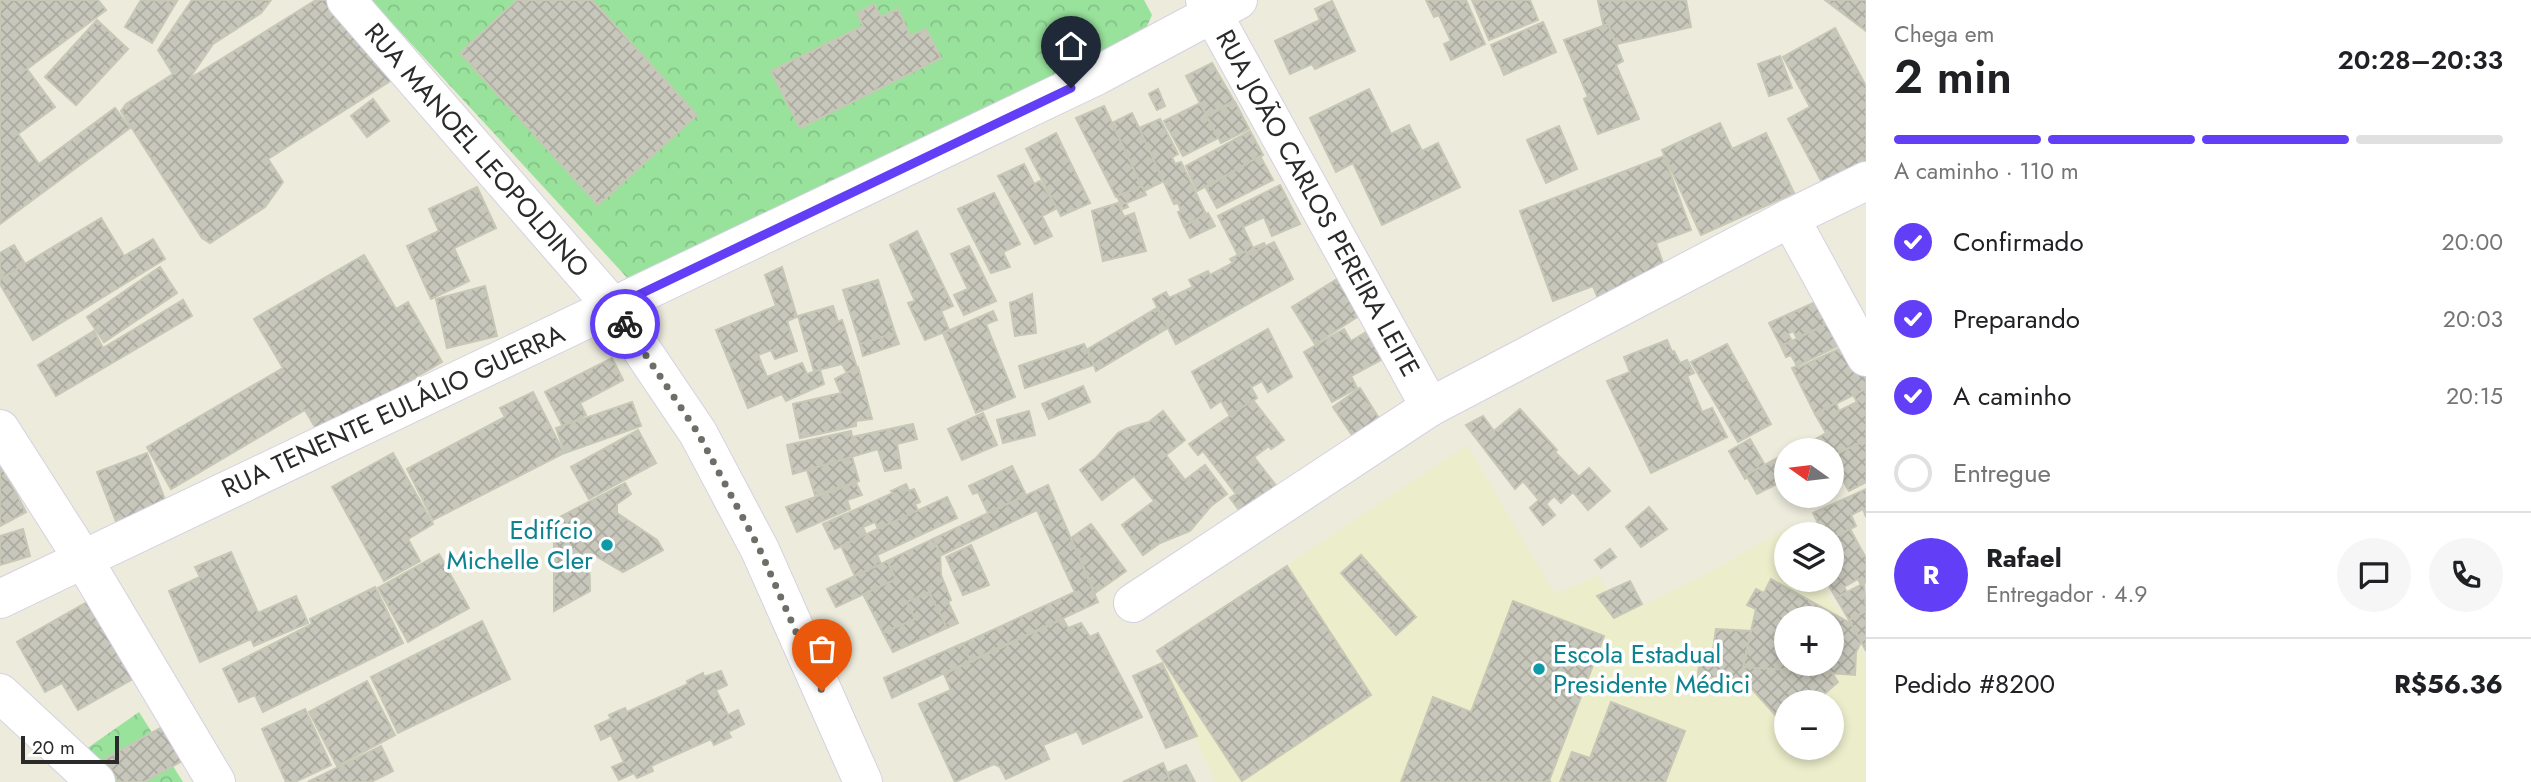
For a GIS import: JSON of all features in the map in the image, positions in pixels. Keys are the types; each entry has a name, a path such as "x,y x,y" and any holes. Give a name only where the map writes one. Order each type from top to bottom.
{"street":[{"name":"RUA MANOEL LEOPOLDINO","path":"346,0 613,307 698,433 754,538 863,782"},
{"name":"RUA TENENTE EULÁLIO GUERRA","path":"0,599 1096,76 1219,4"},
{"name":"RUA JOÃO CARLOS PEREIRA LEITE","path":"1219,4 1430,407"},
{"path":"1133,603 1430,407 1790,218 1866,181"},
{"path":"1790,218 1866,357"},
{"path":"0,429 83,559 216,782"},
{"path":"0,693 96,782"}],"shaded area":[{"path":"1467,445 1555,594 1599,575 1619,616 1699,578 1774,536 1774,592 1827,592 1836,606 1774,606 1774,676 1844,676 1844,621 1866,659 1866,782 1215,782 1157,651"}],"green space":[{"path":"371,0 1144,0 1152,15 1136,51 632,283"},
{"path":"139,712 183,782 112,782 79,754"}],"building":[{"path":"0,0 98,0 106,10 27,69 55,107 18,134 39,164 115,108 130,128 0,224"},
{"path":"141,0 177,1 152,43 125,27"},
{"path":"192,0 271,0 261,13 213,44 189,79 316,0 329,0 398,76 268,159 283,182 265,207 210,243 202,238 121,111 126,104 173,74 158,50"},
{"path":"517,0 592,0 697,115 598,205 460,53"},
{"path":"1426,0 1466,0 1485,44 1451,60 1444,44 1451,41 1439,15 1434,17"},
{"path":"1472,0 1530,0 1538,20 1489,40"},
{"path":"1686,0 1691,27 1608,46 1598,1"},
{"path":"1825,0 1866,0 1866,31"},
{"path":"1332,1 1355,51 1315,69 1312,64 1290,74 1275,41 1320,20 1315,9"},
{"path":"874,4 881,17 898,9 910,36 926,29 941,58 800,128 771,71 863,26 857,13"},
{"path":"97,20 128,49 76,105 45,77"},
{"path":"1543,22 1556,52 1504,75 1491,45"},
{"path":"1608,24 1623,61 1616,65 1639,119 1598,134 1584,99 1588,97 1564,40"},
{"path":"1835,28 1866,86 1866,168 1826,190 1788,119 1810,107 1783,57"},
{"path":"1780,56 1792,88 1769,96 1758,64"},
{"path":"1212,63 1234,101 1206,115 1186,76"},
{"path":"1158,89 1165,106 1157,110 1149,94"},
{"path":"1369,89 1391,134 1409,125 1422,151 1438,143 1460,187 1382,225 1353,163 1336,172 1310,118"},
{"path":"373,99 389,121 367,137 351,116"},
{"path":"1235,102 1249,129 1221,143 1207,116"},
{"path":"1200,103 1218,138 1183,156 1164,121"},
{"path":"1104,106 1142,186 1116,197 1076,118"},
{"path":"1132,113 1164,181 1144,191 1112,123"},
{"path":"1160,119 1178,154 1172,157 1175,164 1181,162 1206,214 1184,226 1178,212 1181,211 1178,203 1174,204 1139,128"},
{"path":"1720,123 1732,149 1766,133 1794,193 1701,235 1662,150"},
{"path":"1559,126 1577,169 1546,183 1527,140"},
{"path":"1250,131 1263,155 1197,191 1186,166"},
{"path":"1056,133 1090,203 1061,216 1026,149"},
{"path":"1260,156 1273,180 1217,208 1206,188"},
{"path":"1664,156 1691,230 1656,243 1667,275 1599,301 1593,286 1553,301 1520,211"},
{"path":"1024,164 1034,184 1040,181 1057,208 1042,216 1052,236 1035,244 998,176"},
{"path":"1280,185 1300,224 1272,236 1264,217 1243,227 1253,248 1264,243 1267,249 1241,261 1218,216"},
{"path":"1142,186 1146,195 1126,203 1128,207 1123,209 1117,196"},
{"path":"477,187 496,228 454,248 469,281 431,299 407,246 439,231 429,209"},
{"path":"994,193 1020,244 1003,252 1010,267 991,273 958,209"},
{"path":"1118,203 1124,217 1134,213 1146,251 1103,261 1092,211"},
{"path":"1208,213 1215,226 1190,238 1184,226"},
{"path":"101,218 124,256 153,239 165,259 33,340 0,284 0,279"},
{"path":"917,231 953,306 941,311 949,330 925,340 908,303 915,301 890,245"},
{"path":"1274,242 1293,279 1176,344 1153,299 1166,292 1169,298 1193,287 1189,280 1208,271 1210,275 1233,263 1230,259 1246,251 1248,255"},
{"path":"14,245 25,264 0,279 0,253"},
{"path":"969,246 996,301 964,315 954,295 968,289 951,254"},
{"path":"364,255 396,309 408,302 442,362 319,434 305,410 171,489 147,447 283,368 254,319"},
{"path":"160,267 177,293 104,342 87,317"},
{"path":"782,267 797,317 787,321 797,351 775,359 771,350 758,355 767,377 802,363 807,374 820,370 824,384 786,401 782,394 748,408 716,330 776,306 765,275"},
{"path":"1345,274 1368,310 1315,344 1292,307"},
{"path":"878,280 895,333 860,344 843,290"},
{"path":"485,286 497,336 447,348 436,299"},
{"path":"1032,294 1036,333 1015,336 1010,303"},
{"path":"1822,299 1833,321 1797,338 1793,331 1788,334 1792,341 1781,346 1769,323"},
{"path":"183,300 192,316 56,396 38,365 94,331 103,348"},
{"path":"833,306 838,322 842,320 857,368 847,373 842,364 814,371 798,316"},
{"path":"1157,308 1168,328 1096,371 1088,349"},
{"path":"993,311 997,320 986,324 1015,397 976,413 943,333"},
{"path":"1838,319 1850,340 1797,366 1791,355 1786,357 1781,346"},
{"path":"1375,327 1390,355 1351,376 1357,388 1332,402 1304,352 1344,329 1351,341"},
{"path":"1268,329 1292,377 1268,392 1262,381 1251,387 1257,398 1230,416 1221,401 1211,408 1192,372"},
{"path":"895,333 899,344 863,356 860,344"},
{"path":"1667,340 1680,363 1687,360 1694,373 1687,376 1702,412 1712,408 1727,437 1651,473 1607,381 1630,372 1624,357"},
{"path":"1851,343 1866,373 1866,389 1815,414 1792,368 1798,368"},
{"path":"1084,344 1094,365 1025,388 1019,366"},
{"path":"1727,344 1771,424 1738,442 1691,362"},
{"path":"612,358 623,380 580,403 586,415 563,427 545,392"},
{"path":"858,367 872,419 856,421 856,426 800,438 793,404 841,393 835,379"},
{"path":"1083,386 1090,402 1049,419 1042,404"},
{"path":"1360,388 1380,420 1354,438 1333,407"},
{"path":"1866,389 1866,440 1844,450 1844,438 1817,438 1826,433 1815,414 1836,403 1839,411 1857,402 1853,395"},
{"path":"533,392 564,453 433,520 407,469 505,417 500,408"},
{"path":"1253,400 1284,440 1271,449 1269,446 1254,457 1281,492 1245,518 1230,498 1236,494 1203,451 1198,455 1189,444"},
{"path":"632,402 641,426 565,453 556,428"},
{"path":"1520,409 1579,477 1589,468 1610,491 1588,510 1573,492 1561,503 1554,496 1546,504 1555,515 1543,525 1530,508 1539,500 1523,481 1515,489 1466,425 1483,416 1494,431"},
{"path":"1029,411 1035,435 1003,443 997,420"},
{"path":"1163,411 1185,440 1166,455 1185,480 1205,465 1227,494 1211,506 1190,531 1160,543 1143,555 1122,525 1154,501 1134,476 1102,500 1080,470 1096,458 1118,433 1149,422"},
{"path":"983,413 997,445 962,460 948,429"},
{"path":"913,424 917,439 897,444 901,468 885,471 878,449 793,474 787,445 851,431 852,437"},
{"path":"638,430 656,463 589,499 571,467"},
{"path":"1750,439 1766,467 1745,479 1729,451"},
{"path":"1866,440 1866,482 1849,491 1844,482 1844,450"},
{"path":"147,453 167,505 117,524 97,472"},
{"path":"393,453 433,524 408,539 420,561 384,581 332,487"},
{"path":"852,457 859,481 815,495 807,470"},
{"path":"1774,460 1774,486 1757,494 1746,475"},
{"path":"0,463 26,512 0,526"},
{"path":"1012,466 1026,495 988,513 978,492 973,494 969,486"},
{"name":"Edifício Michelle Cler","path":"625,483 631,494 617,504 617,513 657,540 663,550 623,572 589,552 590,591 554,611 554,520"},
{"path":"856,483 862,495 847,500 850,509 797,532 786,507"},
{"path":"906,484 909,491 914,489 920,502 915,504 918,511 878,529 875,522 863,527 866,535 835,549 823,524 893,493 891,491"},
{"path":"1048,485 1098,602 970,661 962,644 1075,592 1037,510 942,555 933,539"},
{"path":"1866,489 1866,517 1863,509 1851,515 1856,526 1844,532 1844,522 1817,522 1813,513 1824,508 1844,508 1844,499"},
{"path":"947,497 957,518 877,555 881,564 855,576 841,546"},
{"path":"1649,507 1667,529 1641,547 1626,527"},
{"path":"1091,524 1126,571 1095,593 1071,538"},
{"path":"23,529 30,556 0,565 0,536"},
{"path":"1850,529 1866,558 1866,582 1861,585 1858,579 1844,587 1844,532"},
{"path":"933,539 940,553 941,575 951,600 948,602 958,623 947,628 929,592 907,602 915,619 883,633 863,594 896,579 887,561"},
{"path":"971,545 989,585 963,595 946,557"},
{"path":"1610,549 1616,557 1601,568 1595,560"},
{"path":"231,552 258,613 296,596 308,623 254,646 251,639 200,662 169,591 200,577 195,567"},
{"path":"439,554 469,608 408,642 378,588"},
{"path":"1361,555 1416,617 1396,635 1341,573"},
{"path":"887,561 896,579 836,607 827,589"},
{"path":"1287,566 1371,695 1242,781 1157,651"},
{"path":"1771,579 1774,581 1774,592 1794,592 1819,606 1774,606 1774,669 1743,667 1756,609 1747,605 1756,589 1764,593"},
{"path":"1630,581 1642,604 1614,618 1597,596"},
{"path":"1864,583 1866,611 1849,620 1844,606 1841,606 1836,598"},
{"path":"375,587 403,643 263,712 255,695 239,702 223,669 312,624 310,619"},
{"path":"1844,587 1847,592 1836,598 1833,592 1844,592"},
{"path":"929,592 947,628 893,652 883,633 915,619 907,602"},
{"path":"101,594 145,672 78,710 62,683 45,692 17,642"},
{"name":"Escola Estadual Presidente Médici","path":"1513,601 1604,636 1549,781 1551,782 1401,782 1433,697 1471,712"},
{"path":"1866,611 1866,651 1849,620"},
{"path":"1063,619 1068,628 1081,623 1090,637 1098,633 1142,717 1083,744 1077,731 1043,745 1049,759 1006,779 1000,767 994,764 955,782 919,704 951,690 944,674"},
{"path":"1844,620 1866,632 1856,652 1855,675 1844,674"},
{"path":"482,621 510,679 398,733 371,677"},
{"path":"1716,629 1751,631 1743,667 1774,669 1774,676 1834,676 1838,682 1829,690 1774,690 1774,714 1743,679 1698,677 1700,649 1713,650"},
{"path":"963,643 970,661 892,698 884,678"},
{"path":"1162,663 1197,736 1166,748 1133,676"},
{"path":"721,671 727,685 716,690 728,715 738,710 744,724 728,732 731,737 714,745 711,739 651,766 653,771 637,778 634,773 619,780 612,767 624,762 611,735 601,740 595,726 611,719 609,715 625,708 627,712 688,684 687,681 703,673 704,677"},
{"path":"367,681 395,735 337,766 309,712"},
{"name":"Escola Estadual Presidente Médici","path":"1611,702 1685,731 1665,782 1560,782 1572,752 1590,758"},
{"path":"305,709 331,765 295,782 286,782 262,729"},
{"path":"162,727 182,761 144,782 118,782 105,759"},
{"path":"381,746 393,771 371,782 308,782"},
{"path":"1163,763 1171,782 1123,782"},
{"path":"1186,765 1195,782 1171,782 1167,773"}],"way so far":[{"path":"625,324 698,433 760,550 822,691"}],"place":[{"name":"Edifício Michelle Cler","path":"607,545"},
{"name":"Escola Estadual Presidente Médici","path":"1539,669"}],"route":[{"path":"625,324 613,307 1071,88"}]}
